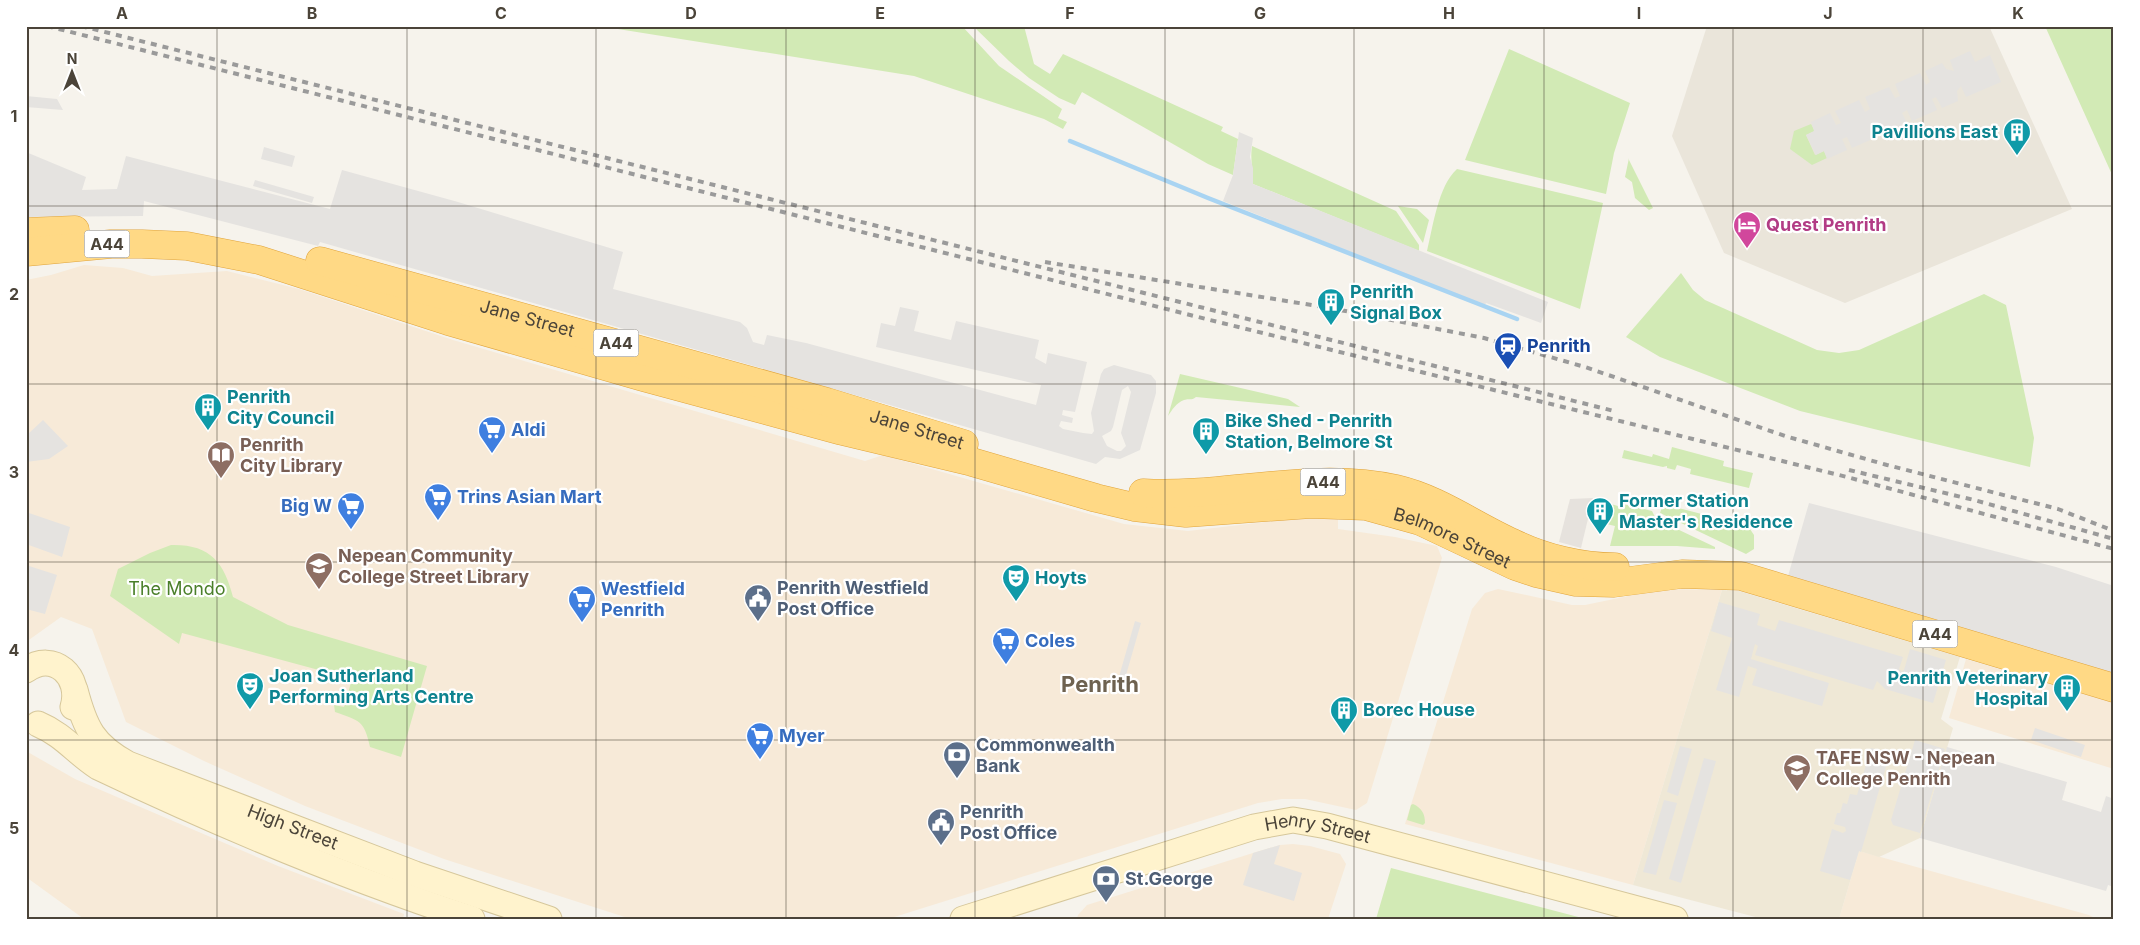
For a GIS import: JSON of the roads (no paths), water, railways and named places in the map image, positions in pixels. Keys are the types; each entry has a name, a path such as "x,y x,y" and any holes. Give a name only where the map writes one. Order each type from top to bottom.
{"highway":[{"name":"Jane Street","path":"26,232 106,228 169,231 212,236 277,249 809,397 1100,483 1140,492 1162,502"},
{"name":"Jane Street","path":"26,252 111,244 142,244 187,246 259,260 448,320 643,377 842,431 972,462 1096,498 1162,502"},
{"name":"Belmore Street","path":"1162,502 1214,512 1311,504 1366,506 1420,521 1515,566 1576,582 1614,583 1682,574 1741,576 2114,688"}],"main road":[{"name":"High Street","path":"28,669 46,664 61,668 72,679 89,731 97,743 111,755 128,764 410,872 549,919"},
{"path":"30,720 54,723 68,714 73,707 75,690"},
{"name":"High Street","path":"30,720 62,736 85,759 98,768 201,816 296,855 472,919"},
{"name":"Henry Street","path":"963,919 1254,826 1292,820 1327,826 1675,919"}],"waterway":[{"path":"1070,141 1208,198 1517,319"}],"railway":[{"path":"47,26 1210,320 1847,477 2114,549"},
{"path":"81,26 1614,411"},
{"path":"1045,262 1330,308 1484,338 1585,367 1785,436 1887,465 2058,509 2114,531"},
{"path":"1849,470 1974,500 2114,539"}],"place":[{"name":"Pavillions East","path":"2017,156"},
{"name":"Quest Penrith","path":"1747,249"},
{"name":"Penrith Signal Box","path":"1331,326"},
{"name":"Penrith","path":"1508,370"},
{"name":"Penrith City Council","path":"208,431"},
{"name":"Aldi","path":"492,454"},
{"name":"Bike Shed - Penrith Station, Belmore St","path":"1206,455"},
{"name":"Penrith City Library","path":"221,479"},
{"name":"Trins Asian Mart","path":"438,521"},
{"name":"Big W","path":"351,530"},
{"name":"Former Station Master's Residence","path":"1600,535"},
{"name":"Nepean Community College Street Library","path":"319,590"},
{"name":"Hoyts","path":"1016,602"},
{"name":"Penrith Westfield Post Office","path":"758,622"},
{"name":"Westfield Penrith","path":"582,623"},
{"name":"Coles","path":"1006,665"},
{"name":"Joan Sutherland Performing Arts Centre","path":"250,710"},
{"name":"Penrith Veterinary Hospital","path":"2067,712"},
{"name":"Borec House","path":"1344,734"},
{"name":"Myer","path":"760,760"},
{"name":"Commonwealth Bank","path":"957,779"},
{"name":"TAFE NSW - Nepean College Penrith","path":"1797,792"},
{"name":"Penrith Post Office","path":"941,846"},
{"name":"St.George","path":"1106,903"}],"district":[{"name":"Penrith","path":"1100,684"}],"park label":[{"name":"The Mondo","path":"177,589"}]}
